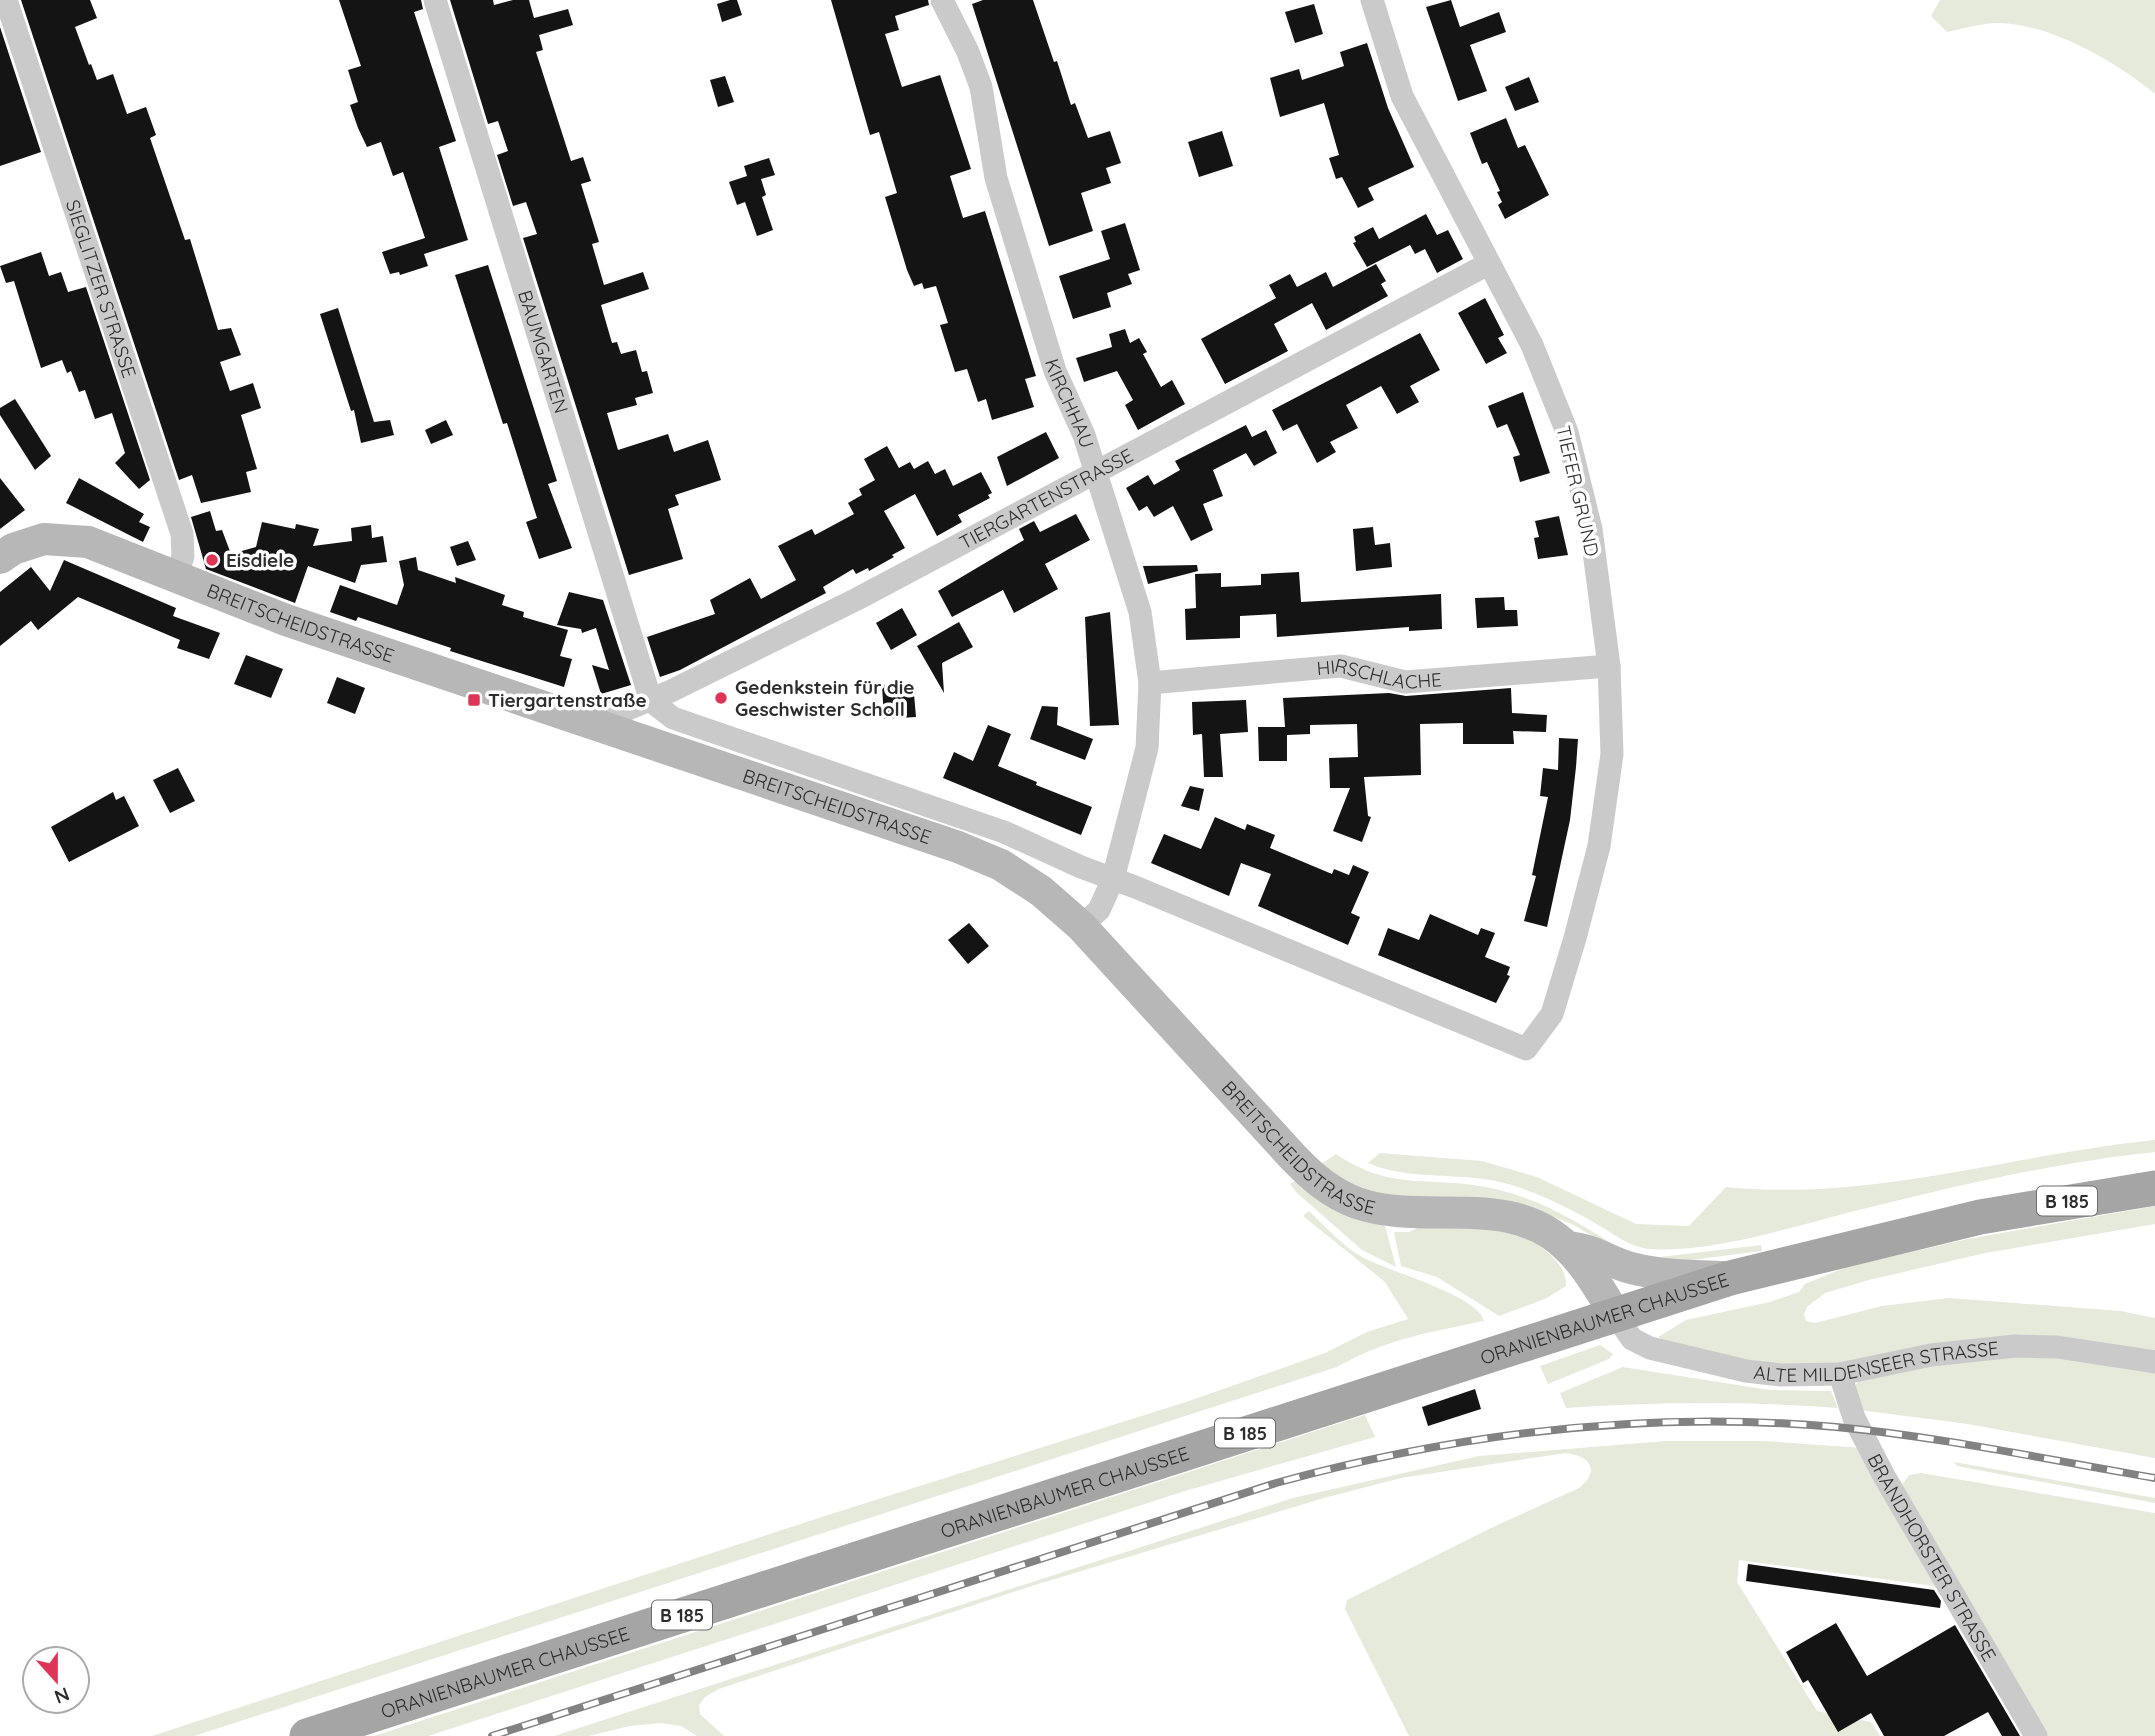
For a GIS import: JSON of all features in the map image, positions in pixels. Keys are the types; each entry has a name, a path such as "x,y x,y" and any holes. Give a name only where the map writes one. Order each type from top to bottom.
{"main road":[{"name":"ORANIENBAUMER CHAUSSEE","path":"307,1736 1614,1313 1730,1278 1980,1217 2155,1188"}],"street":[{"name":"SIEGLITZER STRASSE","path":"6,0 182,534 183,556 176,578"},
{"name":"BAUMGARTEN","path":"435,0 651,701"},
{"name":"KIRCHHAU","path":"942,0 968,52 981,87 996,178 1055,371 1084,435 1140,612 1150,683 1147,748 1113,879 1098,910 1081,926"},
{"name":"TIEFER GRUND","path":"1373,0 1402,96 1532,345 1567,432 1591,529 1609,666 1612,754 1600,846 1552,1014 1526,1049"},
{"name":"TIERGARTENSTRASSE","path":"606,730 611,719 621,712 651,701 857,599 1097,474 1488,264"},
{"name":"BREITSCHEIDSTRASSE","path":"0,558 13,549 44,538 73,538 112,550 286,620 990,860 1041,891 1081,926 1292,1156 1321,1184 1338,1195 1377,1208 1413,1212 1472,1211 1512,1217 1552,1235 1567,1247 1614,1313"},
{"name":"HIRSCHLACHE","path":"1150,683 1340,666 1405,682 1609,666"},
{"name":"BREITSCHEIDSTRASSE","path":"651,701 673,718 1004,832 1526,1049"},
{"name":"BREITSCHEIDSTRASSE","path":"1567,1247 1590,1249 1623,1265 1650,1272 1730,1278"},
{"name":"ALTE MILDENSEER STRASSE","path":"1614,1313 1632,1339 1679,1357 1782,1375 1840,1374 1931,1355 2015,1346 2057,1347 2155,1362"},
{"name":"BRANDHORSTER STRASSE","path":"1840,1374 1854,1418 1884,1476 2036,1736"}],"shaded area":[{"path":"1940,0 2155,0 2155,94 2101,57 2058,36 2036,29 1995,23 1947,32 1931,16"},
{"path":"2155,1140 2155,1152 2006,1176 1756,1237 1676,1249 1636,1246 1563,1206 1508,1184 1400,1172 1368,1163 1380,1153 1482,1161 1537,1177 1636,1224 1689,1226 1726,1187 1780,1190 1834,1188"},
{"path":"1336,1154 1355,1166 1391,1178 1485,1187 1522,1197 1556,1211 1590,1230 1622,1250 1621,1254 1574,1225 1546,1214 1364,1191 1318,1166"},
{"path":"1301,1178 1385,1226 1396,1267 1362,1250 1296,1192 1290,1184"},
{"path":"2155,1206 2155,1224 1985,1253 1869,1280 1825,1293 1807,1307 1804,1314 1806,1321 1815,1323 1882,1306 1949,1298 2121,1311 2155,1318 2155,1458 1968,1424 1859,1410 1852,1393 1858,1381 1816,1366 1761,1364 1677,1347 1658,1337 1686,1320 1770,1302 1799,1292 1805,1284 1846,1267 1968,1239"},
{"path":"1309,1211 1341,1242 1362,1257 1449,1293 1478,1311 1484,1321 1391,1343 1337,1367 194,1736 152,1736 831,1514 1189,1401 1325,1353 1367,1332 1408,1319 1385,1282 1303,1216"},
{"path":"1424,1225 1490,1225 1513,1231 1550,1254 1565,1275 1566,1286 1545,1299 1499,1316 1437,1277 1401,1266 1394,1232 1409,1232"},
{"path":"1761,1245 1762,1251 1675,1262 1652,1258"},
{"path":"1600,1345 1613,1354 1609,1359 1548,1384 1540,1366"},
{"path":"1623,1367 1769,1390 1831,1391 1838,1408 1702,1403 1566,1408 1560,1393"},
{"path":"1365,1415 1375,1437 1185,1491 428,1736 374,1736"},
{"path":"1666,1441 1765,1441 1861,1448 1942,1587 1739,1560 1737,1582 1817,1711 1871,1722 1880,1736 1409,1736 1345,1609 1347,1600 1491,1528 1579,1488 1590,1475 1590,1465 1581,1457 1566,1453 1401,1478 1324,1498 1035,1585 719,1689 705,1697 699,1705 700,1714 724,1736 697,1736 681,1726 660,1723 630,1726 589,1736 554,1736 1293,1498 1479,1456"},
{"path":"1954,1462 2155,1498 2155,1503 1957,1466"},
{"path":"1921,1473 2155,1513 2155,1736 2045,1736 1902,1485 1909,1475"}],"building":[{"path":"21,0 90,0 97,18 75,27 89,65 91,64 97,80 113,74 127,114 146,107 156,135 150,138 185,240 190,239 218,330 231,328 241,355 220,362 230,391 253,383 261,408 241,415 257,469 246,472 251,492 201,503 192,475 179,480"},
{"path":"339,0 421,0 423,9 414,12 456,141 439,147 468,240 424,254 428,266 400,275 399,272 390,274 382,252 425,238 403,172 393,176 381,142 367,147 358,128 350,105 358,102 348,70 361,66"},
{"path":"450,0 493,0 494,5 513,0 529,0 534,18 568,9 573,25 539,35 543,50 536,52 571,161 583,157 591,181 581,184 599,242 592,244 604,285 643,272 649,289 601,305 612,343 617,342 621,354 636,350 642,372 647,371 653,393 635,398 637,405 607,413 618,450 668,434 674,452 708,440 721,480 675,495 679,505 668,509 683,559 629,575 523,238 537,234 526,202 513,206 497,155 508,151 498,121 488,124"},
{"path":"737,0 742,15 722,22 717,4"},
{"path":"831,0 928,0 929,5 895,16 899,30 885,34 902,87 940,75 971,169 950,176 963,218 985,211 1036,376 1025,379 1034,407 992,420 986,399 978,402 967,369 955,372 940,325 948,323 936,286 924,289 922,283 914,286 907,270 885,197 897,193 879,132 870,135"},
{"path":"983,0 1033,0 1071,105 1075,103 1088,138 1110,131 1121,163 1106,168 1111,183 1081,193 1093,231 1049,246 972,4"},
{"path":"1451,0 1460,27 1499,12 1506,32 1470,45 1487,91 1458,101 1426,7"},
{"path":"1314,4 1323,34 1295,43 1285,12"},
{"path":"0,27 41,152 0,166"},
{"path":"1367,43 1388,108 1414,167 1368,188 1374,200 1358,208 1342,177 1336,179 1329,158 1339,155 1324,103 1280,117 1270,78 1299,69 1302,80 1344,66 1340,52"},
{"path":"725,76 734,102 718,107 710,80"},
{"path":"1529,77 1539,102 1515,111 1505,87"},
{"path":"1506,118 1518,148 1525,145 1549,195 1505,219 1498,205 1502,202 1497,192 1500,191 1487,162 1482,164 1470,133"},
{"path":"1222,131 1233,166 1199,177 1188,142"},
{"path":"769,158 775,175 761,179 766,195 762,197 773,230 757,236 745,202 737,205 729,182 747,176 744,166"},
{"path":"1426,214 1437,235 1448,230 1463,259 1437,273 1425,249 1415,254 1410,245 1367,267 1353,243 1356,242 1354,237 1373,227 1379,239"},
{"path":"1125,223 1140,270 1128,274 1132,284 1107,293 1111,307 1073,319 1059,276 1110,259 1101,231"},
{"path":"41,252 49,276 61,272 68,292 86,287 150,480 139,489 115,463 125,453 112,413 95,419 85,390 79,392 71,371 67,373 62,360 41,368 14,281 6,283 0,266"},
{"path":"1376,264 1386,281 1381,284 1388,296 1326,330 1312,303 1274,324 1288,351 1225,384 1201,339 1276,298 1269,285 1290,274 1297,287 1326,272 1333,287"},
{"path":"488,265 557,481 548,484 572,548 539,559 526,522 537,518 507,423 503,424 455,275"},
{"path":"1485,298 1504,335 1498,338 1507,353 1486,364 1458,313"},
{"path":"338,308 374,422 390,420 394,435 361,443 354,410 351,411 320,314"},
{"path":"1125,329 1130,343 1139,338 1147,352 1143,354 1161,387 1172,380 1185,404 1138,430 1125,405 1133,400 1117,371 1084,382 1076,358 1112,347 1109,334"},
{"path":"1420,333 1440,370 1410,386 1419,402 1397,414 1381,386 1346,405 1358,428 1330,442 1336,452 1317,463 1297,424 1283,431 1272,410"},
{"path":"1523,392 1550,473 1520,482 1513,457 1520,455 1507,424 1497,428 1488,406"},
{"path":"15,399 51,456 35,470 0,415 0,408"},
{"path":"446,420 453,435 431,444 425,430"},
{"path":"1246,425 1252,437 1266,430 1277,453 1254,466 1246,453 1213,470 1223,496 1203,504 1213,530 1191,541 1173,506 1154,517 1147,506 1139,511 1126,488 1148,475 1154,485 1180,470 1175,461"},
{"path":"1046,432 1059,458 1007,486 997,457"},
{"path":"887,446 899,468 910,462 914,469 928,461 935,474 945,469 953,486 981,472 992,493 988,495 990,498 958,515 962,522 937,536 915,494 884,511 905,548 892,555 894,557 869,571 868,568 856,574 853,569 823,587 826,593 680,670 660,677 647,637 715,614 710,600 750,578 761,599 796,580 778,546 812,529 815,535 854,514 848,503 862,495 859,489 875,480 864,459"},
{"path":"0,478 25,510 0,529"},
{"path":"79,478 144,514 139,522 150,527 143,542 66,503"},
{"path":"210,511 216,531 222,530 231,554 256,547 262,522 295,529 296,524 319,529 313,546 352,541 351,528 371,525 372,538 383,536 387,562 361,565 355,583 308,566 295,603 206,569 191,517"},
{"path":"1076,514 1090,540 1045,564 1058,589 1014,613 1003,590 952,617 938,591 1024,540 1019,529 1034,521 1040,532"},
{"path":"1559,516 1568,555 1538,559 1534,538 1539,537 1535,521"},
{"path":"1373,527 1375,545 1390,543 1392,567 1356,571 1353,529"},
{"path":"468,541 476,560 457,566 450,547"},
{"path":"416,557 418,570 456,583 455,577 505,595 502,605 524,612 523,617 568,630 560,656 572,659 564,687 450,651 451,648 358,617 356,621 330,612 340,585 397,605 404,585 399,561"},
{"path":"64,560 176,608 173,616 220,633 209,659 177,648 180,640 78,597 38,630 31,621 0,646 0,592 31,567 50,591"},
{"path":"1197,565 1198,571 1148,584 1143,566"},
{"path":"1299,572 1301,602 1441,594 1442,629 1409,631 1409,627 1277,637 1276,614 1240,616 1240,638 1186,640 1185,609 1196,608 1195,574 1221,573 1221,587 1261,585 1261,574"},
{"path":"569,592 603,600 631,685 601,694 592,665 609,670 596,628 582,633 581,629 557,625"},
{"path":"1504,597 1505,610 1517,610 1518,626 1477,628 1475,598"},
{"path":"902,608 917,635 891,650 876,623"},
{"path":"1110,612 1119,725 1090,726 1085,617"},
{"path":"959,622 973,647 942,663 944,693 917,646"},
{"path":"246,655 283,669 271,698 234,684"},
{"path":"337,677 365,688 355,714 327,703"},
{"path":"913,683 916,717 884,719 882,685"},
{"path":"1511,688 1512,713 1547,715 1546,732 1513,731 1514,744 1463,744 1463,723 1420,724 1421,775 1364,777 1368,816 1371,817 1362,842 1333,831 1350,788 1330,788 1329,758 1358,757 1357,724 1310,725 1310,734 1287,735 1287,761 1259,761 1258,727 1285,727 1283,698 1389,693 1406,696"},
{"path":"1246,700 1248,732 1220,734 1223,777 1204,777 1202,734 1193,735 1192,702"},
{"path":"1042,706 1058,707 1057,725 1093,739 1085,760 1030,739"},
{"path":"988,725 1011,734 998,766 1037,782 1036,785 1092,807 1081,835 943,778 954,752 973,761"},
{"path":"1559,738 1578,739 1570,820 1547,927 1524,921 1536,876 1532,875 1548,797 1540,796 1543,768 1558,770"},
{"path":"178,768 195,801 170,813 153,780"},
{"path":"1190,786 1204,789 1199,811 1181,806"},
{"path":"113,792 116,800 124,796 139,826 69,862 51,827"},
{"path":"1215,817 1245,830 1247,824 1275,835 1270,848 1332,874 1334,869 1349,875 1353,865 1369,872 1351,913 1360,917 1348,945 1258,906 1271,874 1241,863 1229,896 1151,863 1164,834 1201,849"},
{"path":"1430,914 1478,935 1481,928 1495,933 1485,957 1510,967 1507,975 1510,976 1496,1003 1378,955 1388,928 1419,940"},
{"path":"969,923 989,946 968,964 948,940"},
{"path":"1475,1389 1481,1409 1428,1426 1422,1407"},
{"path":"1748,1564 1934,1590 1941,1601 1940,1608 1746,1581"},
{"path":"1836,1623 1867,1676 1955,1625 2020,1736 2002,1736 1988,1712 1944,1736 1884,1736 1871,1713 1838,1732 1808,1680 1803,1683 1786,1652"}],"railway":[{"path":"492,1736 1276,1483 1414,1451 1484,1439 1624,1424 1765,1422 1916,1437 2155,1478"}],"place":[{"name":"Eisdiele","path":"212,560"},
{"name":"Gedenkstein für die Geschwister Scholl","path":"721,698"},
{"name":"Tiergartenstraße","path":"474,700"}]}
